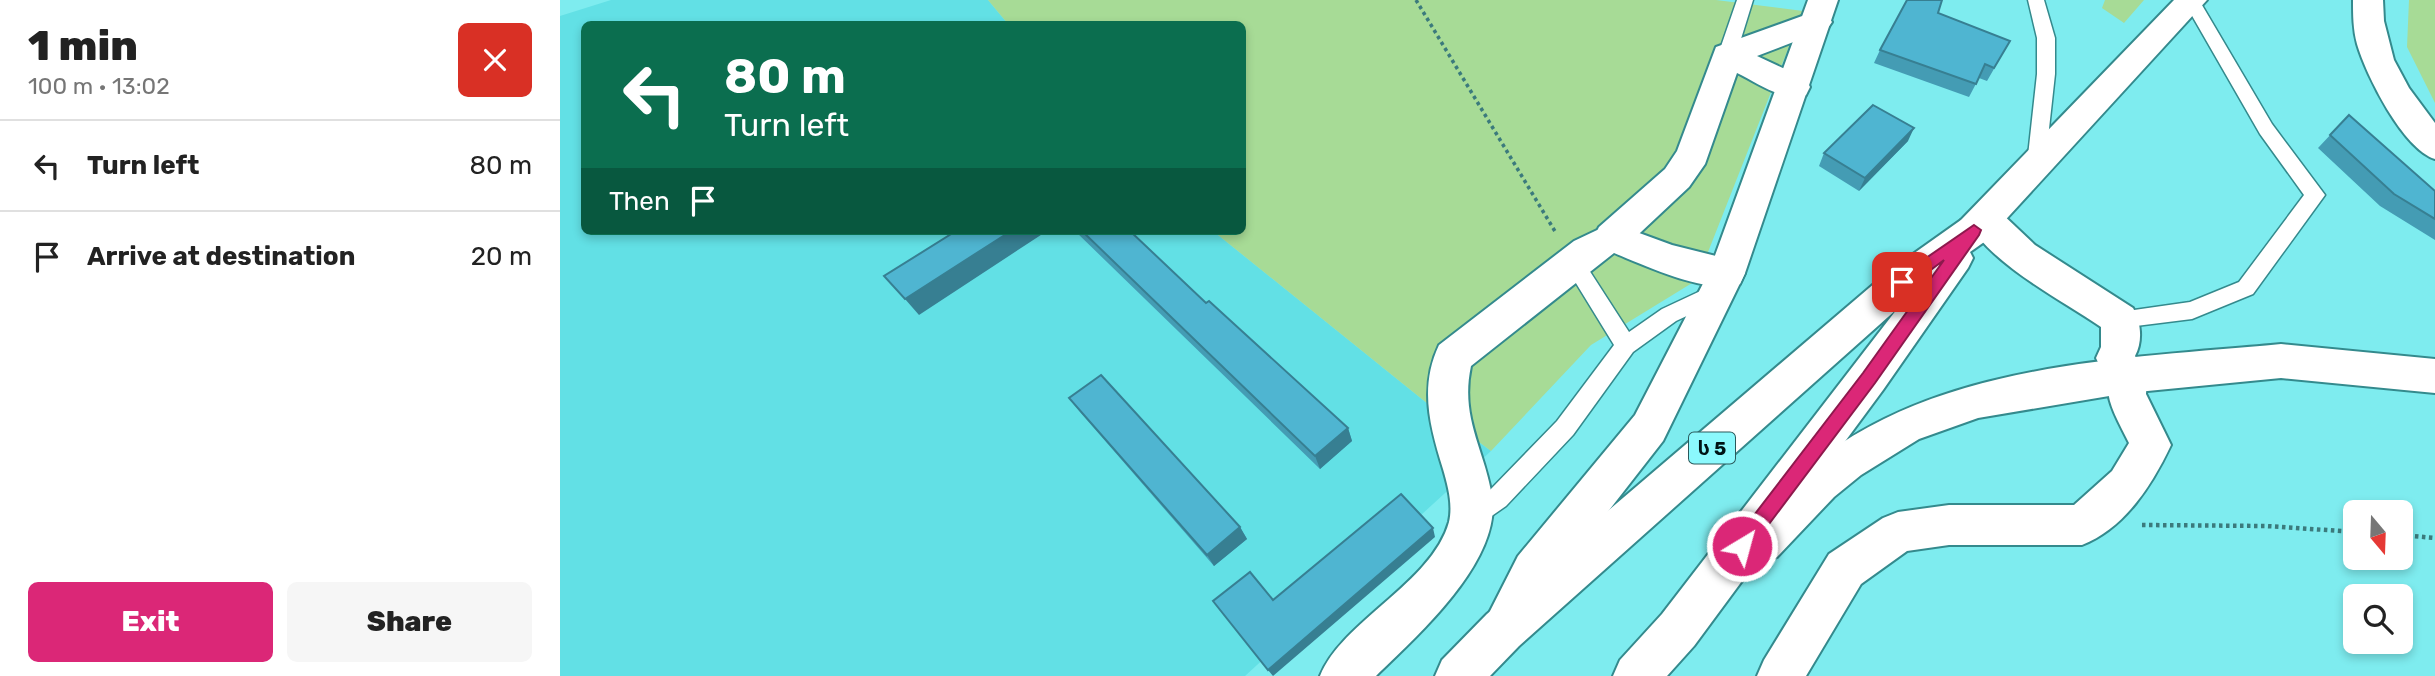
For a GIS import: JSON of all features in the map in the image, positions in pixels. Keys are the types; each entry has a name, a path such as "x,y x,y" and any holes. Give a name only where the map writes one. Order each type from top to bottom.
{"main road":[{"name":"ს 5","path":"1636,676 1678,630 1869,378 1980,225 2192,0"},
{"path":"2368,0 2366,20 2381,69 2407,114 2435,146"},
{"path":"1343,676 1438,580 1469,533 1473,518 1472,499 1450,431 1447,381 1453,357 1573,262 1612,237 1676,178 1693,155 1727,55 1820,11"},
{"path":"1503,630 1534,571 1598,495 1649,428 1722,283 1820,11"},
{"path":"1727,55 1794,87"},
{"path":"1780,676 1845,569 1898,532 1949,525 2082,525 2127,485 2150,445 2126,395 2127,376 2115,358 2120,348 2120,318 1980,225"},
{"name":"ს 5","path":"1458,676 1503,630 1902,282 1980,225"},
{"path":"1612,237 1722,283"},
{"path":"1678,630 1819,483 1905,426 1978,400 2127,376 2281,361 2435,376"}],"lane":[{"path":"1727,55 1745,0"},
{"path":"2036,0 2046,38 2046,74 2036,165"},
{"path":"2120,318 2192,310 2246,288 2315,195 2266,129 2192,0"},
{"path":"1573,262 1626,346"},
{"path":"1473,518 1506,490 1565,428 1626,346 1669,315 1722,283"}],"path":[{"path":"1416,0 1573,262"},
{"path":"2082,525 2266,526 2343,531"},
{"path":"2413,536 2435,538"}],"shaded area":[{"path":"611,0 988,0 1006,21 581,21 581,235 1218,235 1428,404 1491,451 1245,676 560,676 560,16"}],"green space":[{"path":"988,0 1716,0 1803,11 1697,280 1591,345 1491,451 1428,404 1218,235 1246,235 1246,21 1006,21"},
{"path":"2105,0 2144,0 2124,23 2102,8"},
{"path":"2409,0 2435,0 2435,103 2407,47"}],"building":[{"path":"1907,0 1942,0 1938,13 2010,41 1994,68 1985,64 1976,84 1880,50"},
{"path":"1873,105 1914,128 1865,178 1824,153"},
{"path":"2349,115 2435,191 2435,219 2394,194 2330,135"},
{"path":"950,235 1005,235 905,299 884,276"},
{"path":"1086,235 1134,235 1206,303 1209,301 1348,428 1315,456"},
{"path":"1101,375 1240,527 1207,555 1069,398"},
{"path":"1401,494 1433,528 1268,670 1213,601 1250,572 1273,600"}],"route":[{"path":"1742,546 1869,378 1974,230 1902,282"}]}
